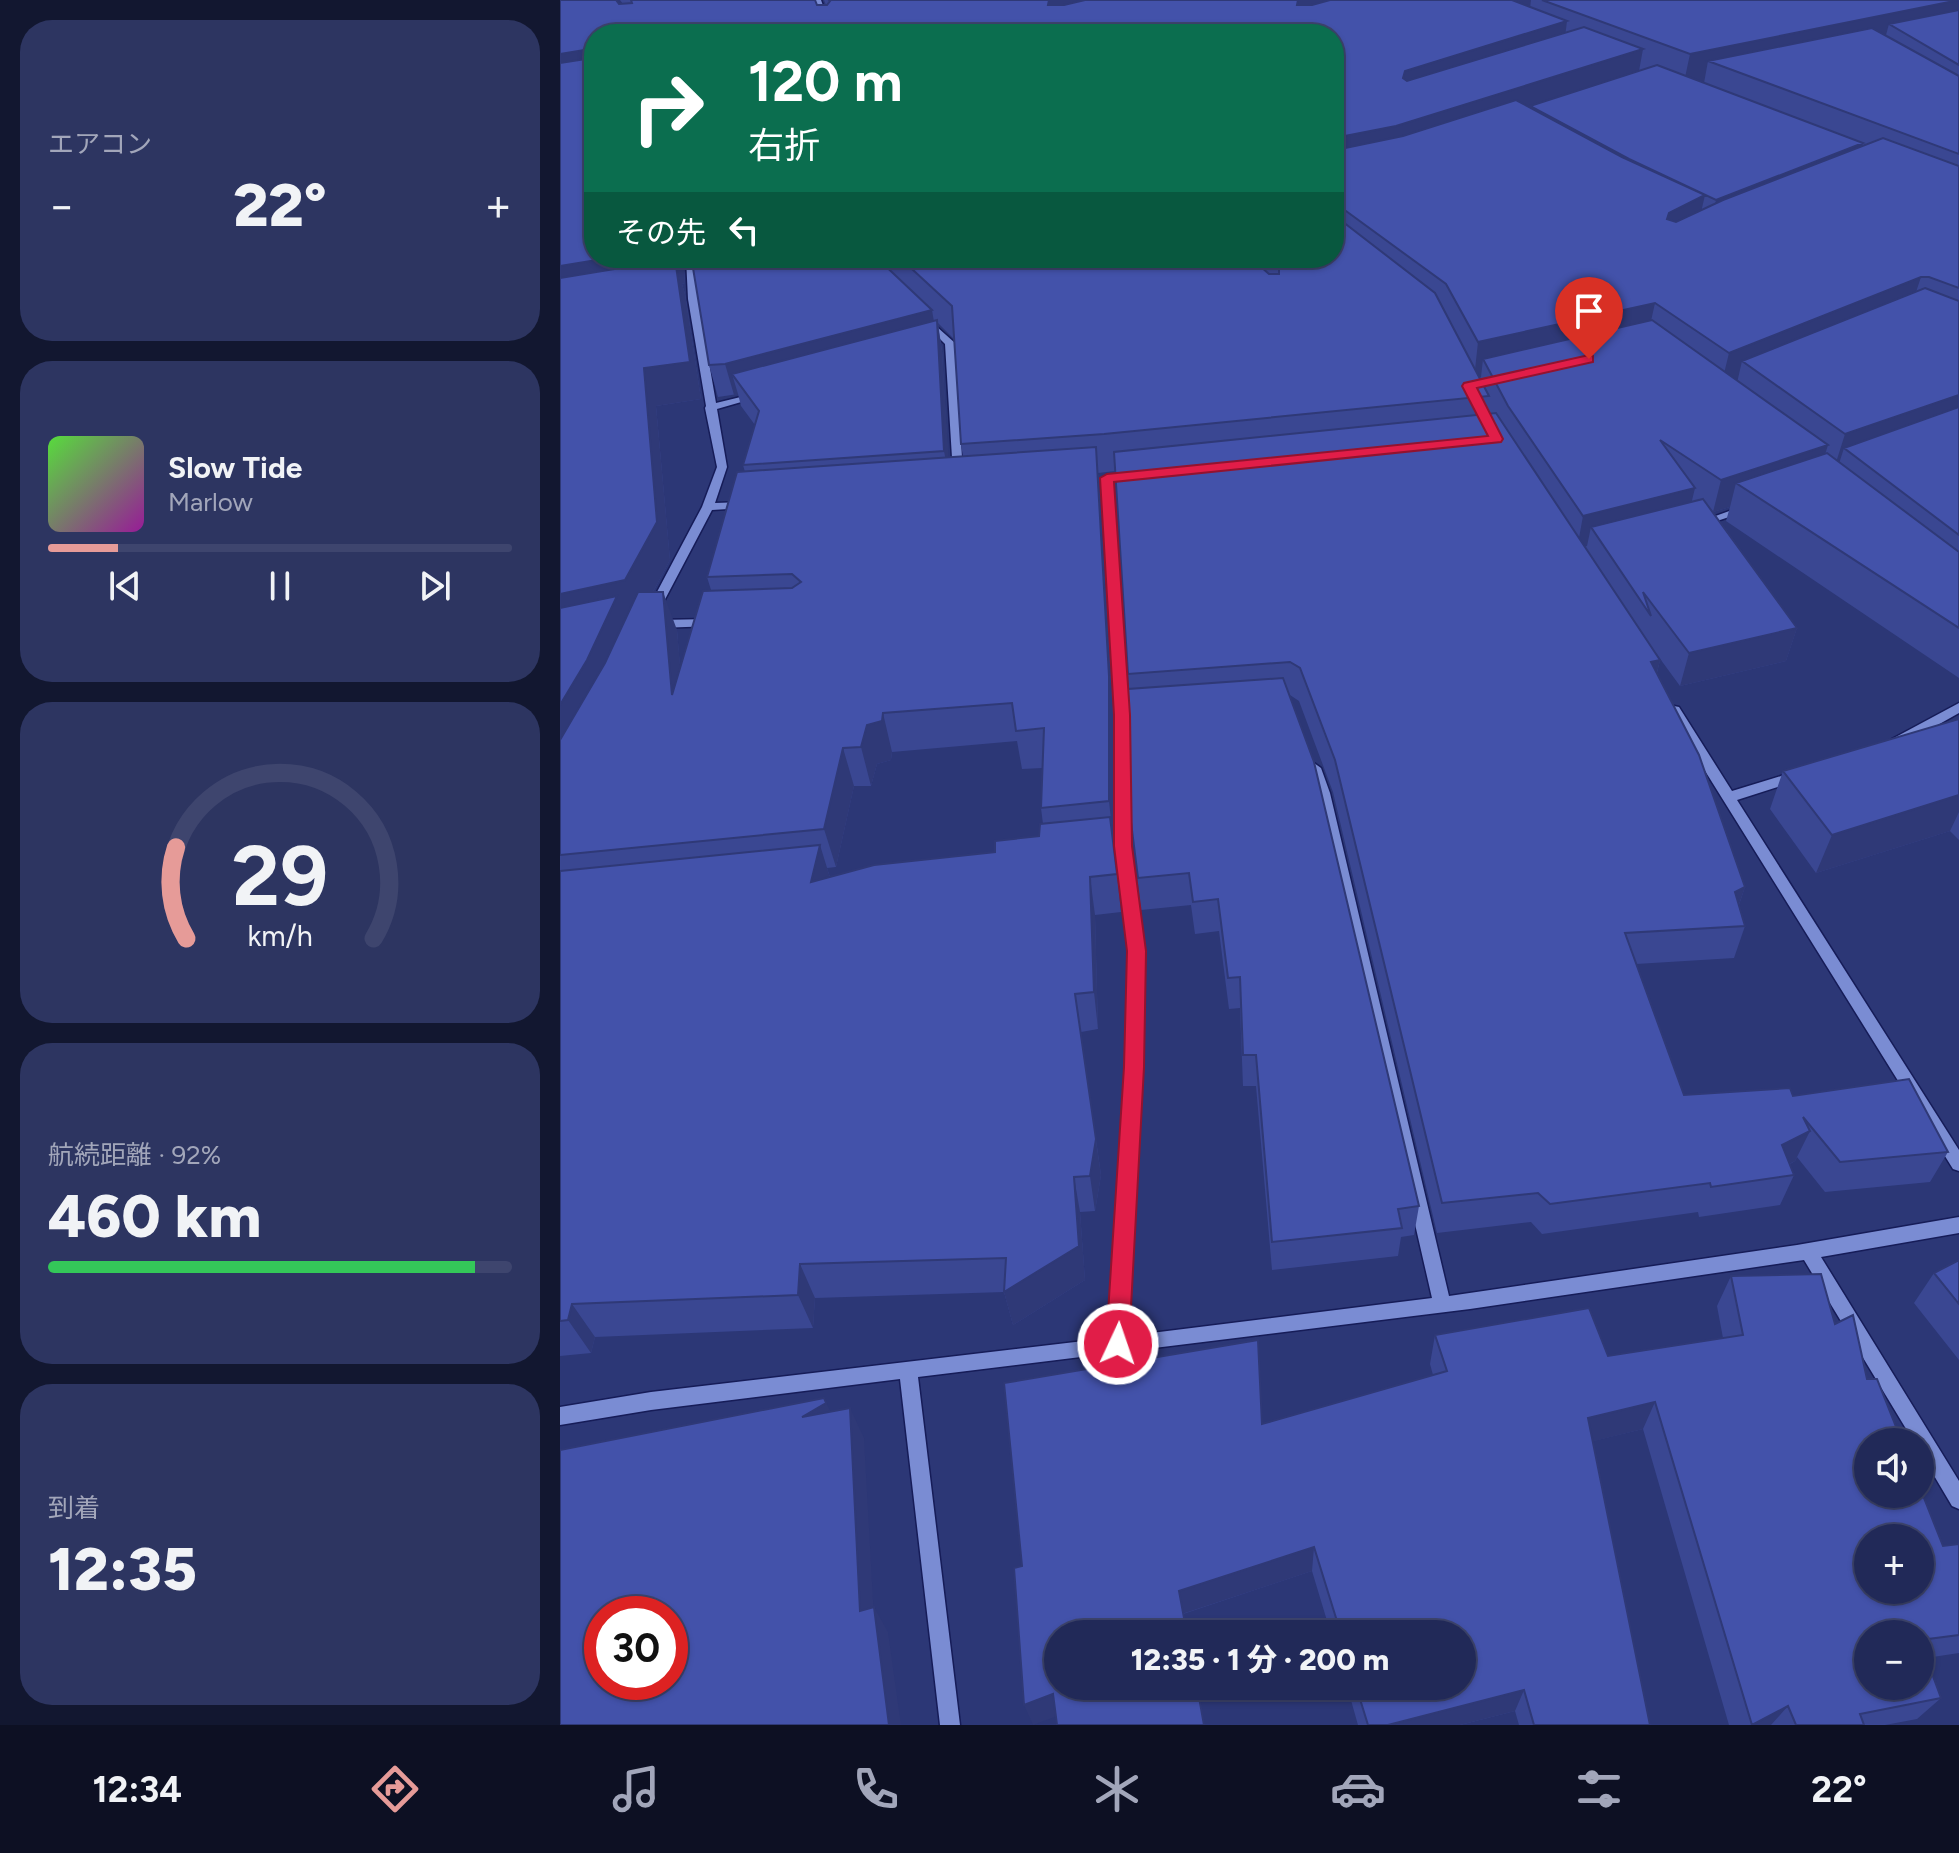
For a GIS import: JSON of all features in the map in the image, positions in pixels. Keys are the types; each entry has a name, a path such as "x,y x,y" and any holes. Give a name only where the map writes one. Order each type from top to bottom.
{"street":[{"path":"817,0 825,24"},
{"path":"692,268 710,408 722,467 708,507 646,624 724,622"},
{"path":"678,289 708,284"},
{"path":"917,312 950,343 959,490"},
{"path":"935,347 950,343"},
{"path":"710,408 770,392"},
{"path":"1107,478 1130,715 1115,847 1136,951 1134,1067 1118,1344"},
{"path":"1695,525 1764,502"},
{"path":"708,507 755,504"},
{"path":"1669,702 1959,1164"},
{"path":"1889,746 1959,707"},
{"path":"1309,754 1323,793 1442,1304"},
{"path":"1730,797 1803,775"},
{"path":"560,1416 651,1401 1442,1304 1809,1253 1959,1225"},
{"path":"1809,1253 1959,1499"},
{"path":"908,1369 950,1725"}],"building":[{"path":"560,0 616,0 619,4 632,3 631,0 815,0 817,5 827,5 829,0 1049,0 1048,5 1064,5 1085,0 1298,0 1297,5 1312,5 1330,0 1512,0 1567,21 1405,71 1403,78 1407,81 1584,27 1643,49 1396,126 1344,136 1344,24 584,24 584,50 560,54"},
{"path":"1542,0 1959,0 1690,54"},
{"path":"1959,10 1959,65 1889,24"},
{"path":"1872,28 1959,76 1959,154 1708,61"},
{"path":"584,59 584,262 560,266 560,63"},
{"path":"1657,65 1863,143 1716,200 1629,159 1530,106"},
{"path":"1516,100 1622,157 1705,195 1669,213 1667,219 1676,222 1723,200 1883,138 1959,166 1959,288 1921,277 1729,353 1655,303 1478,342 1446,284 1344,210 1344,148 1403,136"},
{"path":"1344,223 1435,293 1489,396 1104,434 961,444 952,306 911,268 1262,268 1269,274 1279,274 1279,268 1344,268"},
{"path":"621,268 676,268 690,362 644,368 657,522 625,580 560,594 560,278"},
{"path":"693,268 888,268 932,310 725,364 709,365"},
{"path":"1925,288 1959,301 1959,395 1845,434 1742,361"},
{"path":"937,320 944,451 743,465 759,411 732,374"},
{"path":"1652,320 1828,445 1721,480 1660,440 1695,488 1583,516 1508,406 1483,359"},
{"path":"1959,407 1959,535 1844,448"},
{"path":"1496,413 1660,660 1651,662 1699,755 1745,887 1735,892 1745,926 1625,933 1684,1095 1790,1088 1793,1096 1909,1079 1948,1152 1840,1162 1803,1117 1810,1131 1782,1145 1794,1175 1550,1204 1538,1193 1442,1203 1335,760 1300,668 1290,662 1128,674 1114,452"},
{"path":"1096,447 1109,676 1109,801 1041,808 1044,728 1016,731 1012,703 883,713 882,721 867,725 861,747 843,748 824,829 560,855 560,740 605,663 638,592 663,592 672,695 703,591 792,588 801,582 792,574 707,577 737,472"},
{"path":"1827,453 1959,552 1959,628 1736,483"},
{"path":"1703,499 1797,628 1689,653 1643,592 1651,616 1591,527"},
{"path":"617,596 587,660 560,705 560,608"},
{"path":"1283,678 1314,762 1419,1206 1398,1209 1402,1228 1272,1242 1256,1055 1243,1055 1240,977 1228,978 1218,899 1193,902 1189,873 1138,878 1130,814 1128,689"},
{"path":"1959,719 1959,795 1832,835 1783,771"},
{"path":"1110,817 1117,874 1090,877 1094,992 1075,994 1096,1139 1090,1176 1074,1177 1079,1246 1004,1292 1006,1258 800,1264 798,1295 572,1304 568,1320 560,1321 560,871 820,845 811,882 874,865 995,852 995,841 1039,836 1040,824"},
{"path":"1959,1260 1959,1304 1934,1273"},
{"path":"1821,1274 1835,1324 1853,1315 1867,1379 1877,1379 1896,1428 1854,1428 1854,1508 1928,1508 1943,1546 1959,1544 1959,1635 1934,1638 1934,1620 1854,1620 1854,1700 1931,1700 1860,1714 1864,1725 1796,1725 1788,1706 1752,1725 1655,1402 1588,1418 1650,1725 1534,1725 1524,1690 1388,1725 1368,1725 1360,1700 1476,1700 1476,1620 1337,1620 1314,1547 1179,1591 1184,1620 1044,1620 1044,1697 1024,1705 1014,1568 1022,1566 1004,1383 1258,1340 1262,1424 1447,1371 1435,1335 1589,1308 1608,1356 1743,1335 1731,1276"},
{"path":"824,1398 826,1403 802,1417 850,1408 860,1611 874,1607 889,1725 560,1725 560,1450"},
{"path":"1934,1679 1941,1698 1934,1699"},
{"path":"1054,1700 1200,1700 1204,1725 1057,1725"}],"route":[{"path":"1118,1344 1134,1067 1136,951 1123,846 1122,715 1107,478 1496,439 1469,386 1589,359"}]}
